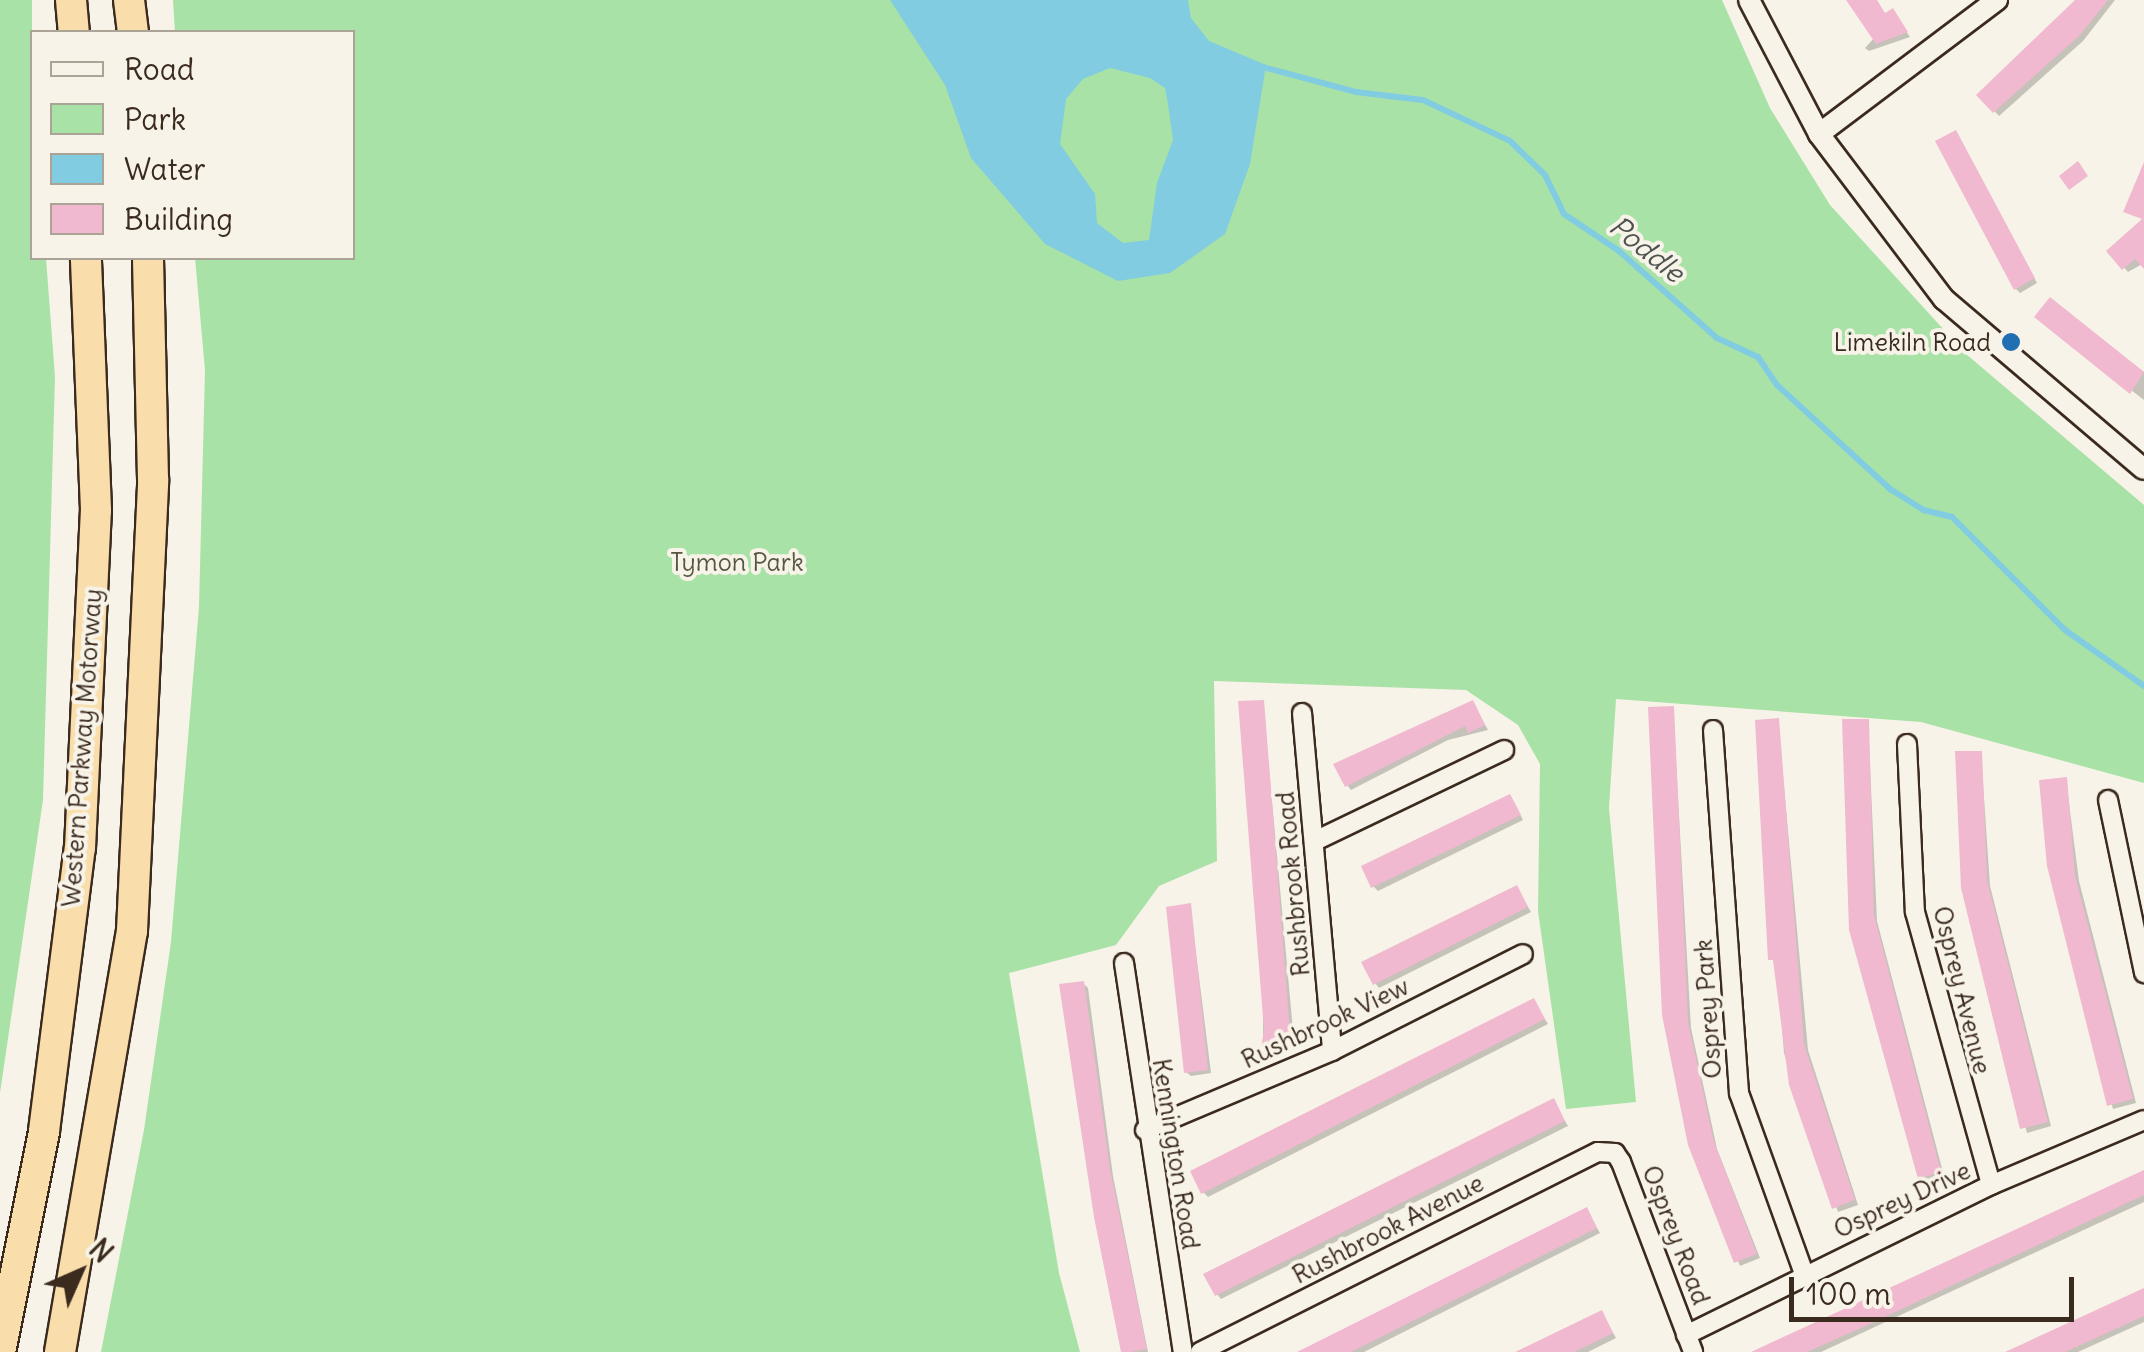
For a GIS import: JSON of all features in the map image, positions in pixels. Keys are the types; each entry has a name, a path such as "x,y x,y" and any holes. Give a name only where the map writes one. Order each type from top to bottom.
{"highway":[{"path":"70,0 74,30"},
{"path":"129,0 133,30"},
{"name":"Western Parkway Motorway","path":"0,1352 44,1131 80,848 96,510 86,260"},
{"path":"60,1352 132,931 154,479 148,260"}],"street":[{"path":"1750,0 1819,134 1959,314 2144,470"},
{"path":"1819,134 1997,0"},
{"name":"Rushbrook Road","path":"1302,713 1332,1052"},
{"name":"Osprey Park","path":"1712,730 1739,1093 1804,1274"},
{"name":"Osprey Avenue","path":"1906,744 1915,912 1991,1185"},
{"path":"1315,841 1504,750"},
{"path":"2108,800 2144,973"},
{"name":"Rushbrook View","path":"1144,1130 1332,1052 1523,954"},
{"name":"Kennington Road","path":"1124,963 1144,1130 1184,1352"},
{"name":"Osprey Drive","path":"1690,1344 1804,1274 1991,1185 2144,1120"},
{"name":"Osprey Road","path":"1598,1152 1615,1153 1622,1162 1690,1344"},
{"name":"Rushbrook Avenue","path":"1200,1352 1598,1152"}],"green space":[{"path":"0,0 32,0 30,260 46,260 55,377 43,800 0,1093"},
{"name":"Tymon Park","path":"173,0 1722,0 1770,108 1830,205 1966,354 2144,505 2144,783 1921,722 1616,699 1609,808 1636,1102 1566,1109 1538,911 1540,764 1518,725 1466,690 1214,681 1217,861 1159,886 1116,945 1009,973 1059,1273 1080,1352 101,1352 144,1130 171,942 199,607 205,370 195,260 355,260 355,30 175,30"}],"water":[{"path":"890,0 1188,0 1191,18 1209,41 1266,65 1250,164 1225,234 1170,273 1118,281 1045,244 971,158 945,85","holes":["1110,68 1150,78 1165,88 1173,140 1157,183 1149,240 1123,243 1097,223 1095,194 1060,144 1066,99 1083,79"]}],"building":[{"path":"1846,0 1877,0 1885,13 1893,8 1908,32 1876,44"},
{"path":"2075,0 2108,0 2079,36 1993,113 1976,95"},
{"path":"1956,130 2035,278 2014,290 1935,141"},
{"path":"2078,161 2088,176 2069,190 2059,176"},
{"path":"2144,162 2144,269 2135,259 2122,270 2106,251 2142,219 2123,212"},
{"path":"2050,297 2144,372 2130,394 2034,317"},
{"path":"1264,700 1291,1045 1260,1055 1264,1030 1238,701"},
{"path":"1473,700 1485,725 1468,733 1465,726 1345,787 1333,764"},
{"path":"1674,706 1688,1022 1714,1142 1757,1254 1734,1263 1688,1145 1662,1015 1648,707"},
{"path":"1779,718 1804,1044 1855,1200 1832,1209 1789,1085 1773,960 1768,960 1755,720"},
{"path":"1842,719 1869,719 1874,915 1941,1172 1918,1179 1849,930"},
{"path":"1955,751 1982,751 1987,880 2048,1122 2020,1129 1961,888"},
{"path":"2067,777 2075,875 2133,1099 2107,1106 2047,866 2039,780"},
{"path":"1510,794 1521,815 1371,888 1361,866"},
{"path":"1517,885 1528,907 1373,985 1361,962"},
{"path":"1191,903 1208,1070 1184,1073 1166,907"},
{"path":"1084,981 1110,1169 1147,1349 1131,1352 1121,1352 1094,1217 1059,984"},
{"path":"1534,998 1545,1019 1201,1194 1190,1171"},
{"path":"1554,1098 1565,1121 1215,1296 1203,1274"},
{"path":"2144,1170 2144,1195 1872,1323 1807,1352 1751,1352"},
{"path":"1587,1207 1597,1228 1351,1352 1297,1352"},
{"path":"2144,1288 2144,1316 2065,1352 2005,1352"},
{"path":"1602,1310 1613,1333 1597,1341 1574,1352 1515,1352"}],"waterway":[{"name":"Poddle","path":"1259,66 1356,92 1423,100 1510,141 1545,175 1564,214 1619,251 1717,338 1758,357 1777,385 1890,489 1924,510 1952,517 2065,630 2144,686"}],"place":[{"name":"Limekiln Road","path":"2011,342"}]}
